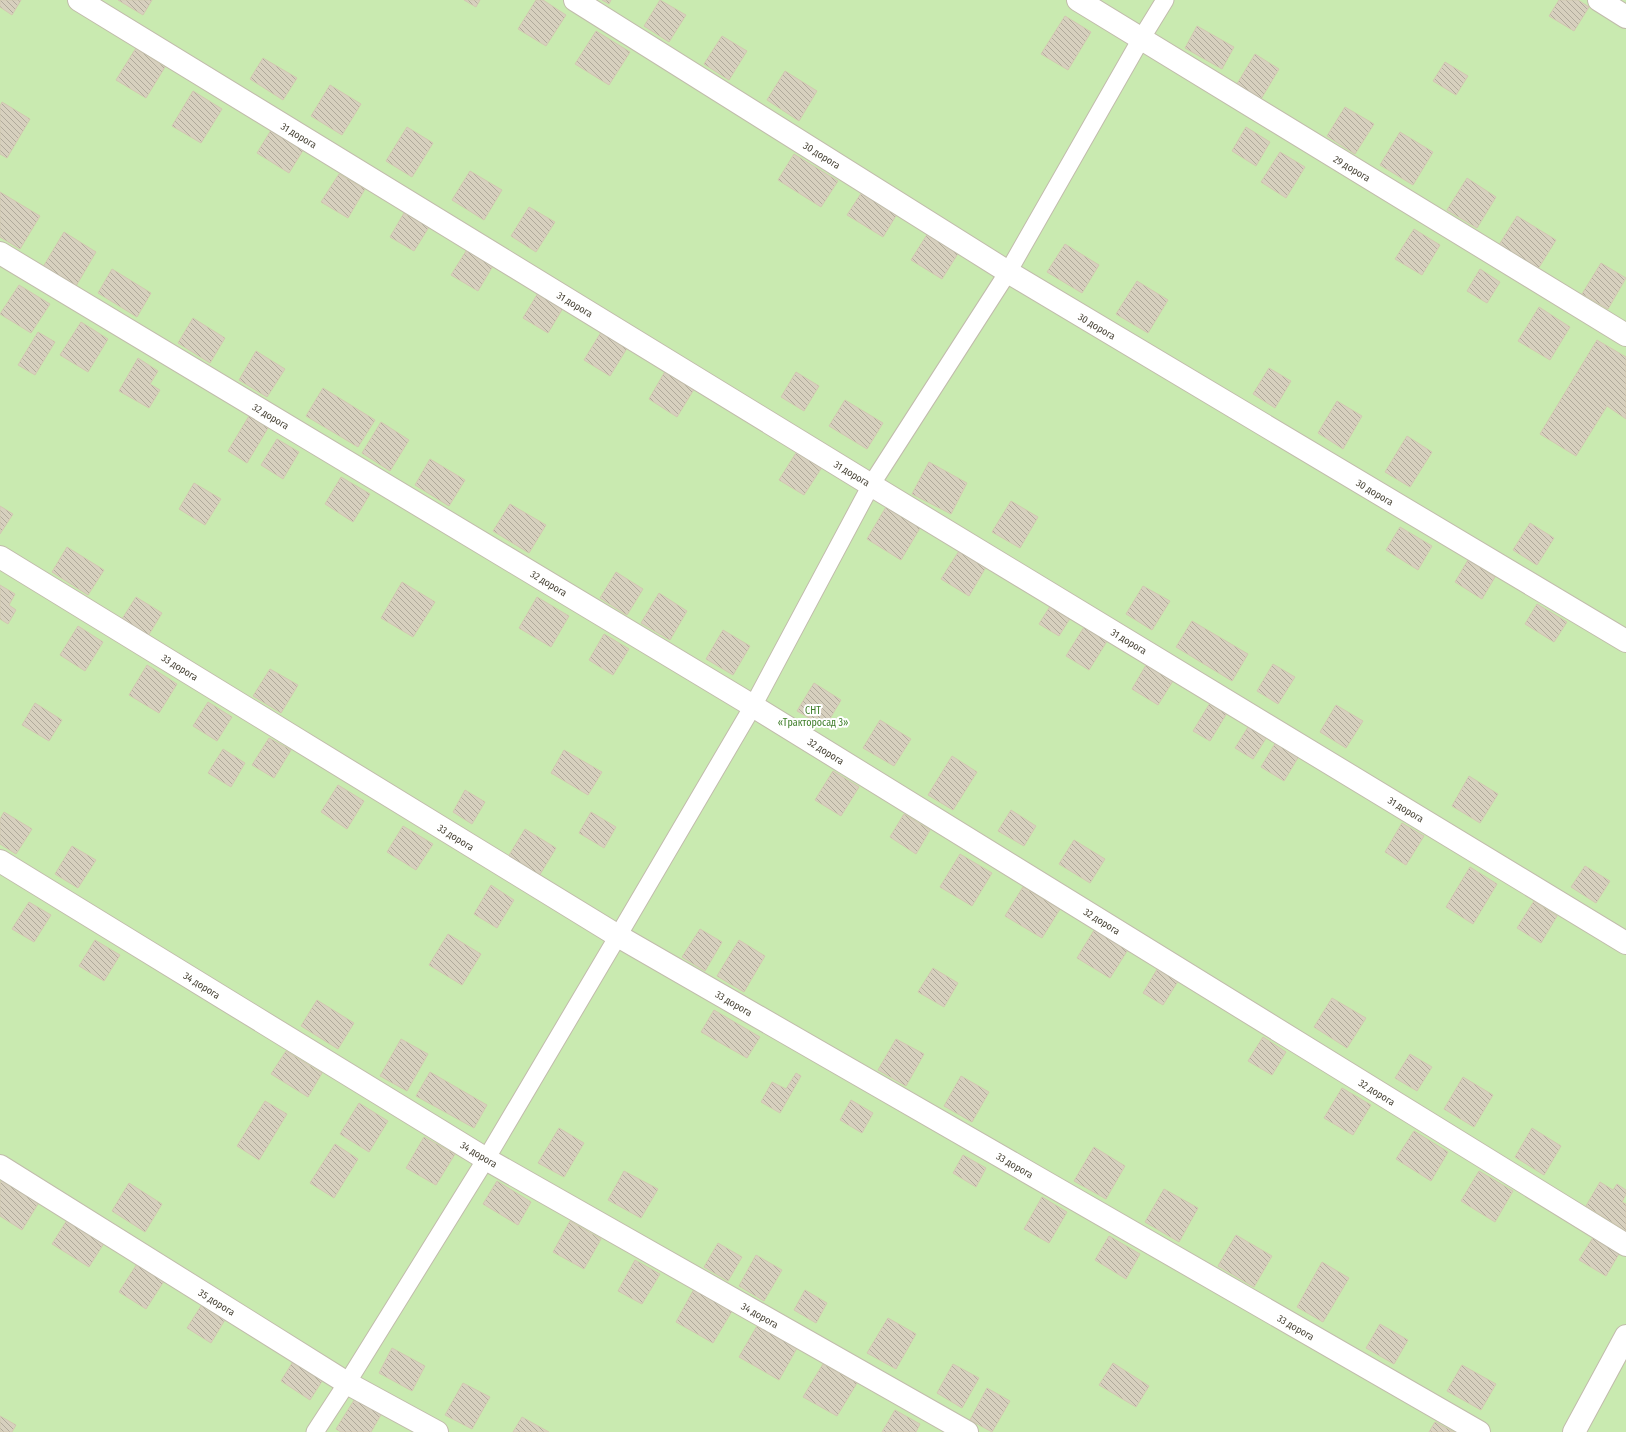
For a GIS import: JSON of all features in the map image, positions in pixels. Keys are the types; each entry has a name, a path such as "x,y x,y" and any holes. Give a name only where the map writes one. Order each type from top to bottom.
{"street":[{"name":"31 дорога","path":"79,0 872,485 1626,943"},
{"name":"30 дорога","path":"575,0 1008,272 1626,641"},
{"name":"29 дорога","path":"1078,0 1626,335"},
{"path":"1598,0 1626,17"},
{"name":"32 дорога","path":"0,253 753,706 1626,1245"},
{"name":"33 дорога","path":"0,557 618,936 1479,1432"},
{"name":"34 дорога","path":"0,861 486,1159 967,1432"},
{"name":"35 дорога","path":"0,1166 347,1383 437,1432"},
{"path":"1574,1432 1626,1336"}],"lane":[{"path":"315,1432 486,1159 753,706 872,485 1008,272 1141,39 1165,0"}],"green space":[{"name":"СНТ «Тракторосад 3»","path":"0,0 1626,0 1626,1432 0,1432"}],"building":[{"path":"0,0 21,0 12,15 0,7"},
{"path":"118,0 152,0 143,15"},
{"path":"464,0 480,0 476,7"},
{"path":"536,0 543,0 566,15 546,46 518,29"},
{"path":"602,0 611,0 609,4"},
{"path":"660,0 686,15 669,42 644,26"},
{"path":"1559,0 1578,0 1589,7 1574,31 1549,16"},
{"path":"1065,16 1091,32 1068,70 1041,54"},
{"path":"1197,26 1234,47 1222,69 1185,48"},
{"path":"596,31 630,52 609,85 575,64"},
{"path":"722,36 747,51 729,80 704,64"},
{"path":"136,48 165,67 146,98 116,80"},
{"path":"1255,54 1279,69 1261,99 1237,84"},
{"path":"263,58 297,78 283,100 250,79"},
{"path":"1445,62 1468,76 1456,95 1433,81"},
{"path":"785,71 817,91 799,121 767,100"},
{"path":"330,85 361,104 342,135 311,116"},
{"path":"193,91 222,109 201,143 172,126"},
{"path":"2,102 30,119 7,158 0,154 0,106"},
{"path":"1345,107 1374,124 1355,154 1327,136"},
{"path":"273,127 305,147 289,173 257,153"},
{"path":"407,127 433,143 412,177 386,161"},
{"path":"1246,127 1270,142 1256,166 1232,151"},
{"path":"1400,132 1433,152 1413,185 1380,165"},
{"path":"1280,152 1305,167 1286,198 1261,182"},
{"path":"794,154 838,181 821,207 778,180"},
{"path":"470,171 502,190 484,220 452,200"},
{"path":"339,174 365,189 348,218 321,202"},
{"path":"1467,178 1496,197 1477,228 1447,210"},
{"path":"0,192 40,216 20,249 0,237"},
{"path":"862,192 897,214 883,237 847,215"},
{"path":"529,207 555,222 536,252 511,236"},
{"path":"404,213 429,227 414,251 390,237"},
{"path":"1517,216 1556,240 1538,269 1499,245"},
{"path":"1414,229 1440,245 1422,275 1395,259"},
{"path":"64,232 96,252 76,286 43,267"},
{"path":"928,233 959,252 942,279 911,260"},
{"path":"1065,244 1099,265 1082,293 1047,272"},
{"path":"468,248 494,264 478,291 451,275"},
{"path":"1601,263 1626,278 1608,309 1582,294"},
{"path":"112,269 151,293 137,317 98,293"},
{"path":"1480,269 1500,282 1487,303 1467,291"},
{"path":"1137,281 1168,300 1148,333 1116,314"},
{"path":"19,285 50,304 31,333 0,314"},
{"path":"538,293 563,308 548,333 523,318"},
{"path":"1539,307 1570,327 1550,360 1518,341"},
{"path":"193,318 225,338 210,363 178,343"},
{"path":"81,322 108,339 88,372 60,355"},
{"path":"603,329 629,345 610,376 584,360"},
{"path":"38,332 55,342 35,375 18,365"},
{"path":"1597,340 1626,357 1626,419 1607,406 1576,456 1540,434"},
{"path":"256,351 285,369 267,397 239,380"},
{"path":"138,358 158,371 150,384 160,390 149,408 119,391"},
{"path":"667,368 696,386 677,417 649,399"},
{"path":"1269,368 1291,381 1275,408 1253,394"},
{"path":"796,372 819,386 804,411 781,397"},
{"path":"323,388 375,420 358,447 306,416"},
{"path":"845,400 883,423 867,449 829,426"},
{"path":"1337,401 1362,416 1343,449 1318,433"},
{"path":"249,416 268,428 247,463 228,451"},
{"path":"381,422 409,440 390,471 362,453"},
{"path":"1407,436 1432,452 1410,487 1385,472"},
{"path":"277,439 299,452 283,479 261,465"},
{"path":"799,448 824,464 804,495 779,480"},
{"path":"430,459 465,480 449,506 415,485"},
{"path":"929,462 967,483 951,514 912,494"},
{"path":"341,477 370,494 353,522 325,504"},
{"path":"194,483 221,499 205,525 179,509"},
{"path":"1011,501 1038,517 1020,548 992,532"},
{"path":"510,504 546,525 529,553 493,531"},
{"path":"0,506 13,514 0,534"},
{"path":"886,507 920,528 901,560 867,539"},
{"path":"1530,523 1554,538 1537,565 1513,550"},
{"path":"1400,527 1432,546 1418,570 1386,550"},
{"path":"67,547 104,570 88,595 52,572"},
{"path":"959,551 986,567 969,596 941,579"},
{"path":"1468,560 1495,577 1482,599 1455,582"},
{"path":"616,572 643,589 627,615 600,598"},
{"path":"402,582 435,602 413,637 381,618"},
{"path":"0,585 15,594 9,605 16,610 8,624 0,619"},
{"path":"1143,586 1170,601 1152,630 1126,614"},
{"path":"659,593 687,611 670,640 641,623"},
{"path":"136,597 162,613 148,636 122,619"},
{"path":"537,597 569,616 551,647 519,628"},
{"path":"1054,600 1074,612 1059,636 1039,624"},
{"path":"1537,604 1567,622 1554,642 1525,624"},
{"path":"1192,621 1248,654 1232,681 1176,647"},
{"path":"1086,624 1109,638 1089,670 1066,656"},
{"path":"78,626 103,642 85,671 60,655"},
{"path":"723,630 750,646 733,675 706,659"},
{"path":"604,634 629,649 613,675 589,660"},
{"path":"1149,660 1176,676 1158,705 1132,689"},
{"path":"1273,664 1295,677 1278,704 1257,691"},
{"path":"147,665 177,684 159,713 129,695"},
{"path":"270,669 298,685 281,713 253,696"},
{"path":"814,683 841,700 825,727 797,711"},
{"path":"208,702 232,717 217,741 193,726"},
{"path":"35,703 62,720 49,741 22,725"},
{"path":"1210,703 1227,713 1210,741 1193,731"},
{"path":"1336,705 1363,721 1346,748 1320,732"},
{"path":"880,720 911,739 894,766 863,748"},
{"path":"1250,724 1268,735 1253,759 1235,748"},
{"path":"269,738 291,750 274,778 252,765"},
{"path":"1276,742 1299,756 1284,781 1261,767"},
{"path":"223,749 245,763 231,787 208,773"},
{"path":"564,750 602,772 588,795 551,773"},
{"path":"952,756 977,772 953,810 928,795"},
{"path":"833,771 859,787 841,816 815,800"},
{"path":"1469,776 1498,794 1480,823 1452,806"},
{"path":"338,785 364,801 347,829 321,812"},
{"path":"465,790 485,802 472,824 453,812"},
{"path":"1011,810 1036,826 1024,846 998,831"},
{"path":"4,812 32,829 16,854 0,844 0,819"},
{"path":"591,812 616,827 604,848 579,833"},
{"path":"904,814 930,830 916,854 890,837"},
{"path":"1402,823 1424,836 1406,865 1385,852"},
{"path":"403,826 433,844 416,870 387,852"},
{"path":"525,829 556,848 539,876 508,857"},
{"path":"1074,840 1105,859 1090,883 1059,864"},
{"path":"72,846 96,860 78,888 55,874"},
{"path":"960,854 992,873 972,906 940,887"},
{"path":"1585,866 1610,881 1596,903 1571,887"},
{"path":"1470,867 1497,884 1473,924 1446,907"},
{"path":"491,885 514,900 497,928 474,914"},
{"path":"1023,887 1060,909 1042,938 1005,916"},
{"path":"1534,901 1557,916 1541,943 1517,928"},
{"path":"29,902 51,915 34,942 12,929"},
{"path":"1096,927 1129,948 1110,978 1077,958"},
{"path":"700,929 722,942 705,971 682,957"},
{"path":"448,934 481,954 462,985 429,965"},
{"path":"95,940 120,955 104,981 79,966"},
{"path":"739,940 765,956 744,992 717,976"},
{"path":"1159,966 1180,978 1163,1005 1143,993"},
{"path":"933,968 958,983 944,1007 918,992"},
{"path":"1332,998 1366,1018 1347,1048 1314,1027"},
{"path":"317,1000 354,1023 338,1049 301,1026"},
{"path":"714,1010 760,1037 747,1058 701,1032"},
{"path":"1263,1037 1286,1052 1272,1075 1248,1061"},
{"path":"401,1039 428,1054 407,1091 380,1076"},
{"path":"896,1039 924,1054 906,1086 878,1070"},
{"path":"286,1051 322,1073 308,1097 271,1074"},
{"path":"1410,1054 1432,1067 1417,1091 1395,1078"},
{"path":"430,1072 487,1105 474,1128 416,1096"},
{"path":"796,1073 801,1076 780,1113 761,1102 772,1082 786,1089"},
{"path":"961,1076 989,1092 972,1122 944,1106"},
{"path":"1463,1077 1493,1095 1474,1127 1444,1109"},
{"path":"1342,1088 1371,1105 1353,1135 1324,1118"},
{"path":"851,1100 873,1113 862,1133 840,1120"},
{"path":"265,1101 287,1114 259,1160 237,1146"},
{"path":"359,1103 388,1121 369,1152 340,1134"},
{"path":"559,1128 584,1143 564,1177 538,1163"},
{"path":"1532,1128 1561,1146 1544,1175 1515,1157"},
{"path":"1414,1131 1448,1152 1431,1181 1396,1159"},
{"path":"424,1137 455,1154 436,1185 406,1168"},
{"path":"335,1144 358,1159 334,1198 310,1183"},
{"path":"1094,1147 1125,1166 1106,1199 1074,1181"},
{"path":"963,1155 986,1168 976,1187 953,1173"},
{"path":"624,1171 658,1189 641,1218 608,1200"},
{"path":"1479,1171 1513,1191 1495,1222 1461,1201"},
{"path":"4,1176 41,1199 22,1230 0,1216 0,1183"},
{"path":"497,1181 531,1202 518,1225 483,1204"},
{"path":"1600,1182 1613,1190 1617,1184 1626,1190 1626,1194 1622,1202 1626,1204 1626,1231 1586,1206"},
{"path":"129,1183 162,1204 145,1232 112,1211"},
{"path":"1164,1189 1198,1208 1179,1242 1145,1222"},
{"path":"1042,1197 1067,1212 1049,1243 1024,1229"},
{"path":"69,1217 106,1240 89,1267 52,1244"},
{"path":"570,1221 601,1239 584,1269 553,1252"},
{"path":"1236,1235 1272,1256 1254,1287 1218,1266"},
{"path":"1109,1236 1140,1254 1126,1279 1095,1260"},
{"path":"1594,1236 1620,1252 1606,1276 1579,1260"},
{"path":"718,1243 742,1257 728,1281 704,1267"},
{"path":"756,1255 782,1270 764,1301 739,1286"},
{"path":"635,1260 660,1274 642,1304 618,1291"},
{"path":"1322,1262 1349,1278 1323,1322 1297,1307"},
{"path":"137,1264 164,1281 146,1309 119,1292"},
{"path":"694,1289 732,1311 713,1343 676,1322"},
{"path":"805,1290 827,1303 816,1323 794,1310"},
{"path":"203,1303 226,1318 211,1343 187,1328"},
{"path":"888,1318 916,1334 896,1369 867,1353"},
{"path":"1380,1324 1408,1340 1394,1364 1366,1348"},
{"path":"757,1326 797,1348 779,1380 739,1357"},
{"path":"392,1348 425,1366 412,1391 379,1373"},
{"path":"294,1360 324,1378 310,1400 281,1381"},
{"path":"1113,1363 1149,1386 1136,1407 1099,1385"},
{"path":"823,1364 857,1383 837,1416 803,1397"},
{"path":"953,1364 979,1378 962,1408 937,1393"},
{"path":"1462,1365 1496,1384 1481,1410 1447,1391"},
{"path":"463,1383 490,1397 472,1429 445,1415"},
{"path":"987,1388 1010,1401 992,1432 970,1420"},
{"path":"356,1397 382,1413 371,1432 341,1432 336,1429"},
{"path":"895,1410 920,1424 916,1432 882,1432"},
{"path":"0,1416 16,1425 12,1432 0,1432"},
{"path":"522,1417 549,1432 513,1432"},
{"path":"1435,1422 1454,1432 1429,1432"}]}
